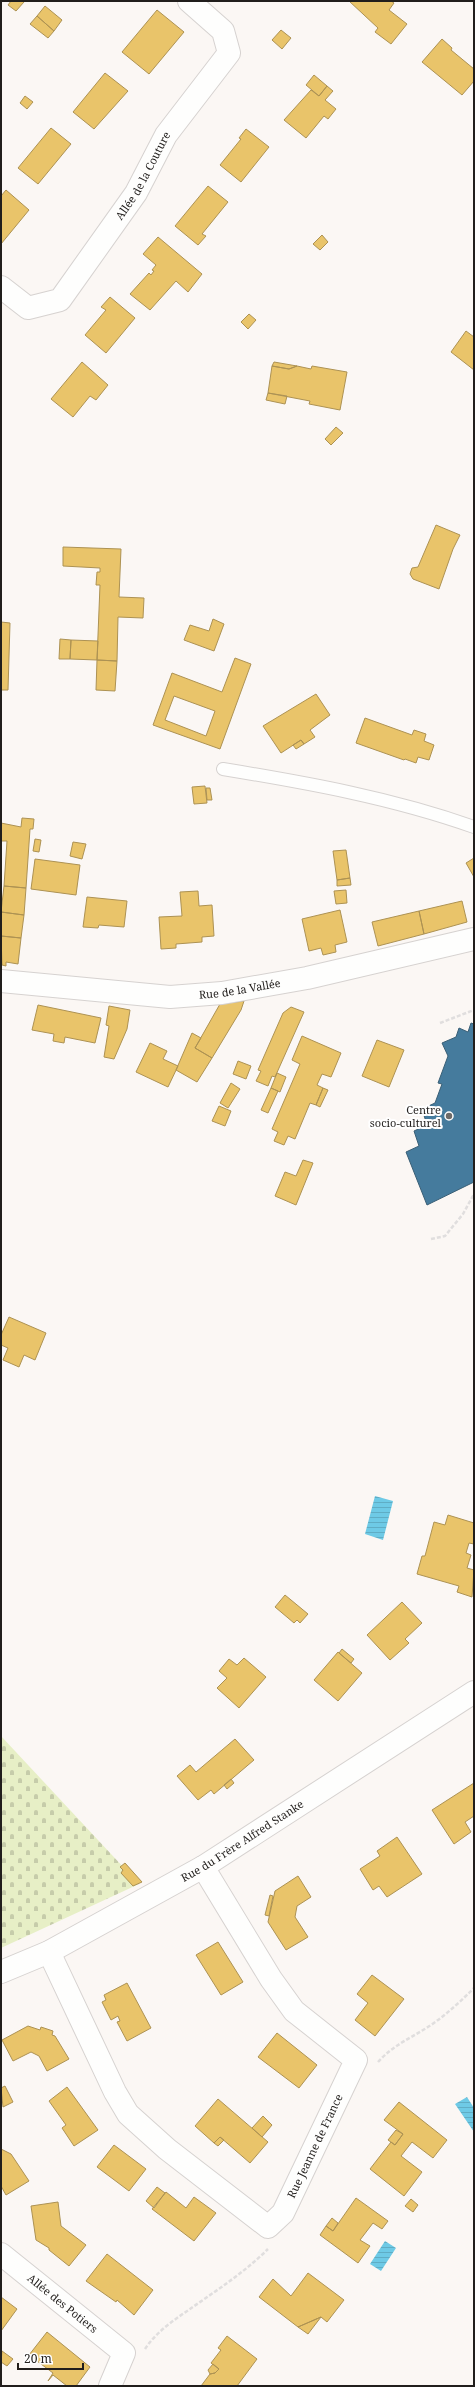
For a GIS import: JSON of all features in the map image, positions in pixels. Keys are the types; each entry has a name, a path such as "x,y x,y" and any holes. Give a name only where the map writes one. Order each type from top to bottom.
{"street":[{"name":"Allée de la Couture","path":"1,286 28,308 60,300 136,193 166,135 228,53 223,31 189,1"},
{"name":"Rue de la Vallée","path":"1,981 170,997 222,992 307,978 474,939"},
{"name":"Rue du Frère Alfred Stanke","path":"1,1972 49,1952 203,1867 474,1692"},
{"name":"Rue Jeanne de France","path":"49,1952 115,2092 128,2114 167,2149 268,2227 283,2213 356,2060 294,2011 272,1979 203,1867"},
{"name":"Allée des Potiers","path":"1,2254 124,2353 110,2386"}],"lane":[{"path":"223,769 325,786 431,812 474,827"}],"path":[{"path":"440,1023 474,1010"},
{"path":"431,1239 445,1236 463,1214 474,1194"}],"green space":[{"path":"1,1736 139,1884 1,1948"}],"water":[{"path":"375,1496 393,1501 383,1540 365,1534"},
{"path":"467,2097 474,2108 474,2132 455,2104"},
{"path":"385,2241 396,2248 381,2271 370,2264"}],"building: Logements":[{"path":"11,1 24,2 16,11 8,5"},
{"path":"349,1 391,1 394,3 389,10 407,24 391,44 375,32 378,28"},
{"path":"45,6 62,20 54,31 37,16"},
{"path":"157,10 184,32 149,74 122,52"},
{"path":"37,16 54,31 48,38 30,24"},
{"path":"281,30 291,38 282,49 272,40"},
{"path":"442,39 452,48 451,50 474,69 474,81 462,95 422,62"},
{"path":"105,73 128,91 94,129 73,112"},
{"path":"314,75 327,86 319,96 306,85"},
{"path":"327,86 333,91 325,100 336,109 328,119 324,116 306,138 284,120 311,90 319,96"},
{"path":"25,96 33,102 27,109 20,103"},
{"path":"51,128 71,144 38,184 18,168"},
{"path":"246,129 269,147 241,182 220,165 241,139 239,138"},
{"path":"208,186 228,202 202,234 206,236 198,245 175,226"},
{"path":"6,190 29,210 1,244 1,196"},
{"path":"322,235 328,242 320,250 313,244"},
{"path":"158,237 202,274 188,292 176,281 150,310 130,294 149,273 151,275 154,271 152,270 156,265 143,254"},
{"path":"110,297 135,318 106,353 85,335 106,310 101,307"},
{"path":"249,314 256,320 248,329 241,322"},
{"path":"466,331 474,337 474,370 451,352"},
{"path":"82,362 108,385 96,400 90,396 73,417 51,399"},
{"path":"274,362 297,366 289,369 272,366"},
{"path":"272,366 289,369 297,366 311,369 312,366 347,372 340,410 309,404 310,401 268,393"},
{"path":"268,393 287,396 285,404 266,400"},
{"path":"336,427 343,433 331,445 325,439"},
{"path":"436,525 460,535 453,549 439,589 413,579 410,574 412,568 418,567"},
{"path":"63,547 121,549 119,597 144,598 143,618 118,617 117,661 97,660 100,585 96,585 97,572 100,572 100,568 63,566"},
{"path":"213,619 224,624 214,651 184,640 190,625 209,631"},
{"path":"1,622 10,623 8,690 1,690"},
{"path":"60,639 71,640 70,659 59,659"},
{"path":"71,640 98,641 97,660 70,659"},
{"path":"235,658 251,664 220,749 153,725 172,673 222,692","holes":["174,696 215,711 206,736 165,720"]},
{"path":"97,660 117,661 115,691 96,690"},
{"path":"316,694 330,715 310,730 315,737 304,744 301,740 281,753 263,726"},
{"path":"365,718 412,735 414,730 426,734 424,741 434,745 429,760 418,757 416,763 356,743"},
{"path":"301,740 304,744 296,749 293,745"},
{"path":"205,786 207,803 194,804 192,787"},
{"path":"206,788 210,788 212,800 207,800"},
{"path":"22,818 34,819 33,829 30,829 26,888 4,886 7,841 1,841 1,823 21,827"},
{"path":"35,839 41,840 39,852 33,851"},
{"path":"73,842 86,844 82,859 70,856"},
{"path":"346,850 350,878 337,880 333,851"},
{"path":"474,858 474,877 466,863"},
{"path":"35,859 80,865 76,895 31,889"},
{"path":"350,878 351,885 337,886 337,880"},
{"path":"4,886 26,888 24,915 1,912"},
{"path":"346,890 347,903 336,904 334,891"},
{"path":"198,891 199,906 212,905 214,936 202,937 202,942 176,944 176,948 161,949 159,917 182,916 180,892"},
{"path":"87,897 127,901 124,927 99,925 98,928 83,927"},
{"path":"462,901 467,922 424,934 419,911"},
{"path":"340,910 347,942 335,945 336,952 323,955 321,948 309,951 302,919"},
{"path":"419,911 424,934 378,946 372,922"},
{"path":"1,912 24,915 21,938 1,936"},
{"path":"1,936 21,938 18,964 6,962 6,966 2,965"},
{"path":"244,1001 241,1010 212,1058 195,1048 220,1004"},
{"path":"38,1005 101,1018 95,1043 65,1037 64,1043 53,1041 54,1034 32,1030"},
{"path":"109,1006 130,1010 127,1029 114,1059 104,1057 109,1026 106,1025"},
{"path":"291,1007 304,1012 275,1077 272,1076 268,1086 256,1081 261,1071 258,1070 283,1013"},
{"path":"192,1033 201,1038 195,1048 212,1058 197,1082 176,1070"},
{"path":"302,1036 341,1053 331,1077 322,1074 317,1085 323,1088 316,1105 310,1103 295,1139 288,1136 284,1145 274,1141 278,1132 272,1129 300,1064 292,1060"},
{"path":"377,1040 404,1050 389,1087 362,1076"},
{"path":"150,1043 167,1051 163,1059 178,1066 168,1087 136,1072"},
{"path":"238,1061 251,1066 246,1079 233,1074"},
{"path":"277,1073 286,1077 280,1092 271,1088"},
{"path":"231,1083 240,1089 228,1108 220,1103"},
{"path":"271,1088 278,1091 268,1113 261,1110"},
{"path":"323,1088 328,1090 320,1107 316,1105"},
{"path":"219,1106 231,1111 225,1126 212,1121"},
{"path":"303,1160 313,1163 296,1205 275,1196 285,1172 296,1176"},
{"path":"9,1317 46,1333 35,1360 24,1355 19,1367 3,1360 8,1348 1,1345 1,1335"},
{"path":"448,1515 474,1523 474,1544 469,1543 466,1553 471,1555 467,1568 474,1570 472,1597 457,1592 459,1586 417,1574 422,1556 425,1556 434,1522 445,1525"},
{"path":"285,1595 308,1614 300,1623 297,1620 294,1623 275,1607"},
{"path":"402,1602 422,1623 405,1639 409,1643 390,1660 367,1635"},
{"path":"342,1649 354,1659 351,1663 339,1653"},
{"path":"338,1652 362,1673 338,1701 314,1680"},
{"path":"244,1658 266,1677 239,1708 217,1688 227,1678 219,1671 229,1659 237,1665"},
{"path":"235,1739 254,1760 214,1794 211,1790 198,1800 177,1776 190,1765 196,1772"},
{"path":"231,1779 234,1783 227,1789 224,1785"},
{"path":"474,1783 474,1816 465,1822 471,1832 454,1844 432,1810"},
{"path":"397,1837 422,1874 387,1897 379,1886 373,1890 360,1869 380,1856 377,1851"},
{"path":"125,1863 142,1882 133,1886 121,1873 123,1870 120,1867"},
{"path":"298,1876 311,1897 297,1906 295,1917 308,1937 286,1950 268,1922 275,1891"},
{"path":"270,1895 273,1896 269,1916 265,1915"},
{"path":"218,1942 243,1982 221,1995 196,1955"},
{"path":"372,1975 404,1999 375,2036 355,2020 368,2003 357,1994"},
{"path":"127,1983 151,2028 127,2041 117,2022 120,2021 118,2016 111,2020 102,2002 106,2000 104,1995"},
{"path":"28,2026 40,2030 41,2027 53,2031 52,2035 55,2036 69,2059 47,2071 39,2056 31,2052 13,2061 2,2040"},
{"path":"277,2033 317,2065 299,2088 258,2057"},
{"path":"5,2086 13,2102 3,2107 1,2088"},
{"path":"67,2087 98,2130 74,2146 62,2128 66,2125 49,2101"},
{"path":"218,2099 268,2142 250,2163 220,2137 214,2143 195,2126"},
{"path":"399,2102 447,2140 433,2158 412,2142 401,2156 422,2172 404,2196 370,2169 391,2142 395,2145 403,2134 384,2120"},
{"path":"263,2116 272,2125 262,2137 252,2128"},
{"path":"396,2130 403,2134 395,2145 388,2140"},
{"path":"220,2137 224,2140 218,2146 214,2143"},
{"path":"114,2145 146,2169 129,2191 97,2167"},
{"path":"1,2149 11,2154 29,2181 6,2195 1,2186"},
{"path":"157,2187 165,2193 154,2208 146,2201"},
{"path":"166,2192 186,2208 194,2197 216,2213 194,2241 152,2209"},
{"path":"356,2198 388,2221 382,2229 373,2223 360,2240 370,2246 358,2263 320,2235 326,2226 333,2231"},
{"path":"411,2199 418,2205 413,2212 405,2206"},
{"path":"58,2202 61,2226 86,2245 69,2266 49,2250 49,2248 36,2240 31,2206"},
{"path":"332,2218 338,2223 333,2231 326,2226"},
{"path":"107,2254 153,2290 134,2315 117,2300 116,2302 86,2281"},
{"path":"308,2273 344,2300 327,2322 321,2317 298,2327 259,2297 273,2279 291,2296"},
{"path":"1,2297 17,2309 1,2331"},
{"path":"321,2317 308,2334 298,2327"},
{"path":"47,2332 90,2367 76,2386 67,2386 53,2375 48,2381 53,2373 29,2355"},
{"path":"227,2336 257,2359 237,2386 201,2386 210,2374 215,2373 219,2369 211,2363 221,2350 218,2348"},
{"path":"2,2351 13,2359 7,2366 1,2362"},
{"path":"213,2364 219,2369 215,2373 210,2374 208,2370"}],"building: Public":[{"name":"Centre socio-culturel","path":"471,1023 474,1024 474,1182 427,1205 406,1152 419,1146 414,1131 427,1125 422,1109 435,1103 442,1084 438,1083 448,1056 442,1043 456,1037 459,1028 468,1032"}],"place":[{"name":"Centre socio-culturel","path":"449,1116"}]}
